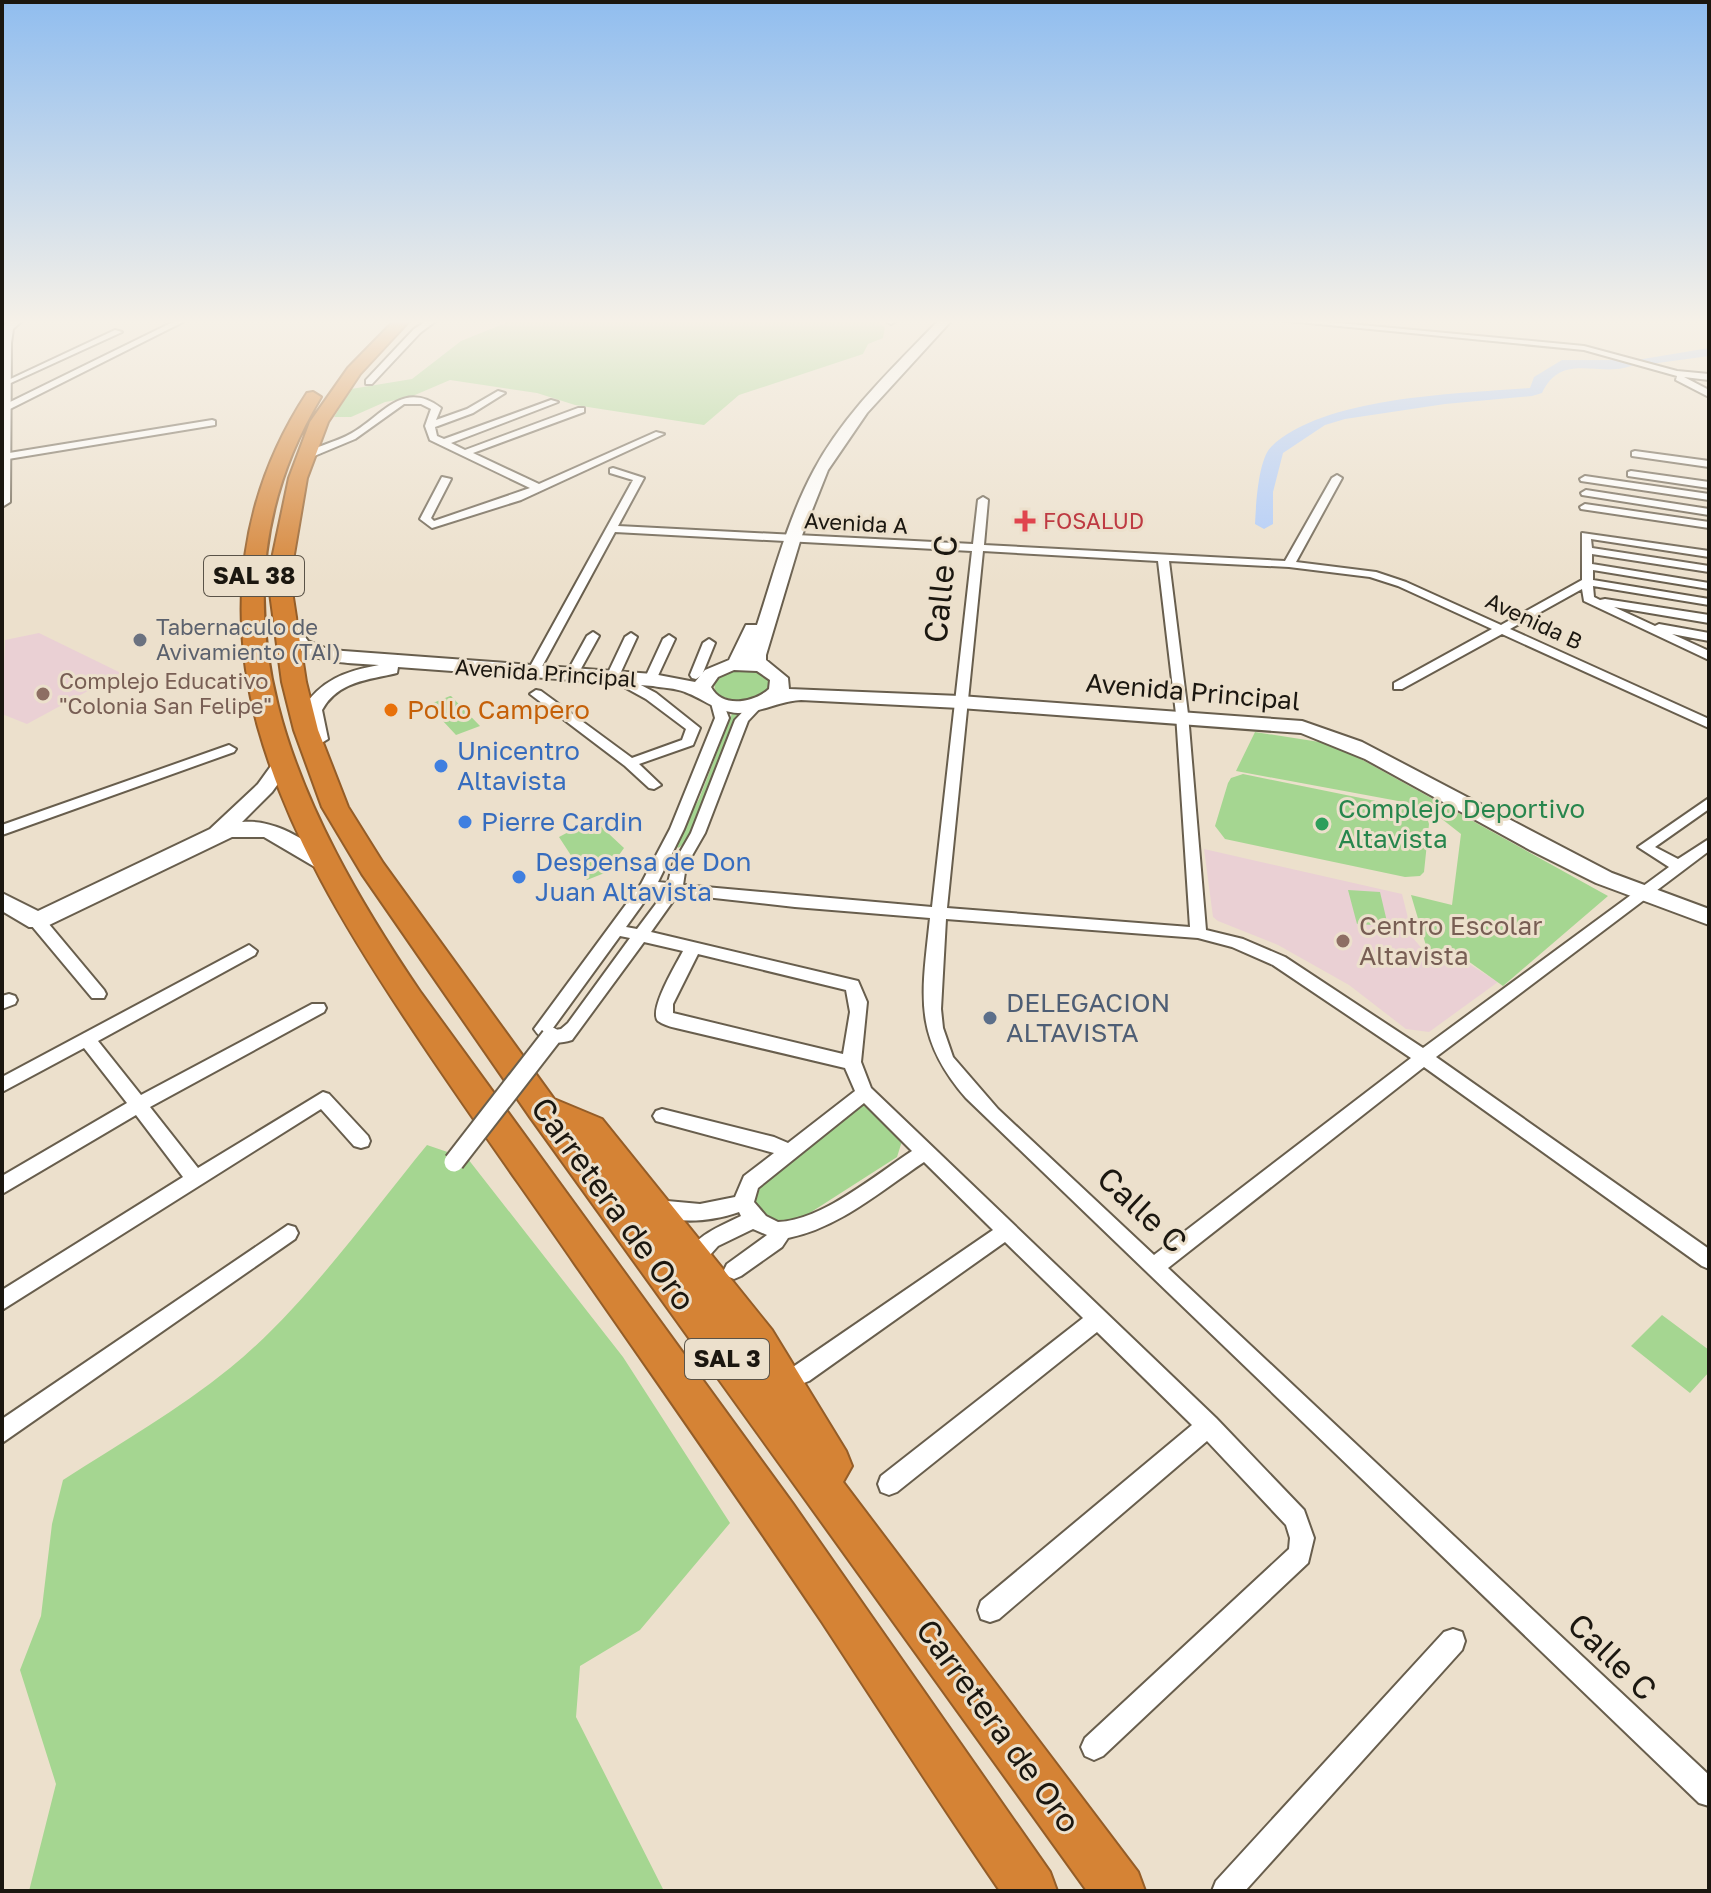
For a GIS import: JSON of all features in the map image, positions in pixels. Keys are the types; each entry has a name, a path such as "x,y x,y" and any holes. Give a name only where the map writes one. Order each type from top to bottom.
{"highway":[{"name":"SAL 38","path":"305,408 285,444 261,518 253,621 269,720 323,862"},
{"name":"SAL 38","path":"328,408 304,457 289,514 279,578 297,694 336,805"},
{"path":"261,518 277,522 289,514"},
{"name":"Carretera de Oro","path":"336,805 372,868 542,1108 1119,1891"},
{"name":"Carretera de Oro","path":"323,862 417,1011 829,1594 1031,1891"},
{"path":"417,1011 429,1014 449,1009 456,1004 460,992"},
{"path":"460,1073 451,1059 455,1049 474,1038 494,1038"},
{"path":"542,1108 590,1129 758,1343 817,1447 859,1504 918,1616"}],"main road":[{"path":"2,502 3,408"},
{"path":"770,687 757,662 757,655 809,473 818,456 856,408"},
{"path":"712,700 703,682 728,666 831,453 867,408"},
{"name":"Avenida Principal","path":"282,611 291,637 314,653 440,666 614,677 648,684 690,687 712,700 735,707 770,687 807,683 961,698 1181,713 1277,724 1334,736 1586,871 1644,890 1709,917"},
{"name":"Avenida Principal","path":"336,805 312,710 316,700 330,688 361,674 440,666"},
{"path":"728,666 770,687"},
{"name":"Avenida Principal","path":"648,684 728,666"},
{"path":"214,835 265,788 283,763"},
{"path":"2,901 37,921 214,835 239,827 257,826 323,862"},
{"name":"Avenida Principal","path":"1644,890 1709,905"}],"street":[{"path":"304,457 353,437 389,408"},
{"path":"435,408 436,415 430,426 433,438 538,488"},
{"path":"430,426 475,408"},
{"path":"443,443 537,408"},
{"path":"465,453 581,410"},
{"path":"3,457 212,423"},
{"path":"446,479 425,519 432,525 494,507 659,434"},
{"path":"1635,454 1709,464"},
{"path":"1649,464 1709,472"},
{"path":"533,672 639,478 613,471"},
{"path":"1631,474 1709,485"},
{"path":"1289,564 1337,478"},
{"path":"1585,479 1709,497"},
{"path":"1586,493 1709,512"},
{"name":"Calle C","path":"983,500 939,912 931,1012 937,1046 950,1069 992,1114 1709,1793"},
{"path":"1585,507 1709,525"},
{"name":"Avenida A","path":"612,529 1339,568"},
{"path":"1588,599 1586,535 1709,554"},
{"path":"1586,550 1709,569"},
{"path":"1163,559 1181,713 1198,933"},
{"path":"1587,566 1709,586"},
{"name":"Avenida B","path":"1339,568 1402,584 1709,724"},
{"path":"1398,686 1587,582 1709,602"},
{"path":"1588,599 1709,619"},
{"path":"1588,599 1709,656"},
{"path":"1641,625 1709,637"},
{"path":"572,674 593,636"},
{"path":"614,677 631,637"},
{"path":"630,763 688,742 693,728 648,684 669,639"},
{"path":"696,675 709,643"},
{"path":"454,1162 551,1037 566,1035 574,1027 675,888 679,866 743,718 770,687"},
{"path":"536,694 630,763 654,785"},
{"path":"551,1037 543,1029 648,886 667,851 722,718 712,700"},
{"path":"2,830 229,749"},
{"path":"1679,866 1645,847 1709,802"},
{"path":"1155,1266 1423,1057 1709,844"},
{"path":"667,851 686,855"},
{"path":"648,886 795,902 1198,933 1237,943 1279,961 1423,1057 1708,1258"},
{"path":"37,921 98,994"},
{"path":"617,930 852,985 857,992 858,1004 852,1063 865,1093 1208,1426 1296,1518 1302,1538 1300,1555 1094,1747"},
{"path":"692,950 665,1004 664,1016 676,1022 852,1063"},
{"path":"2,1085 249,951"},
{"path":"2,1186 139,1105 318,1008"},
{"path":"87,1039 196,1179"},
{"path":"865,1093 751,1182 744,1194 749,1211 769,1228 796,1229 818,1220 925,1152"},
{"path":"2,1301 323,1099 361,1141"},
{"path":"662,1116 774,1144 787,1152"},
{"path":"651,1207 694,1214 749,1211"},
{"path":"694,1259 711,1240 749,1211"},
{"path":"734,1270 775,1241 782,1230"},
{"path":"801,1374 1006,1231"},
{"path":"2,1432 288,1233"},
{"path":"889,1484 1096,1320"},
{"path":"990,1610 1208,1426"},
{"path":"1226,1891 1453,1641"}],"shaded area":[{"name":"Complejo Educativo \"Colonia San Felipe\"","path":"39,633 121,673 27,724 2,714 5,640"},
{"name":"Centro Escolar Altavista","path":"1204,849 1402,894 1413,938 1424,951 1458,957 1498,982 1429,1032 1406,1029 1349,985 1278,945 1213,917"}],"green space":[{"path":"339,408 371,408 351,417 334,417"},
{"path":"597,408 723,408 704,425"},
{"path":"733,670 760,671 771,679 770,690 743,700 721,696 715,692 714,681"},
{"path":"451,696 480,726 456,735 428,705"},
{"path":"733,711 738,715 704,809 686,841 678,848 675,844 699,799"},
{"path":"1255,732 1326,743 1359,758 1608,896 1503,986 1454,951 1427,949 1411,895 1452,905 1461,834 1433,812 1409,803 1236,771"},
{"name":"Complejo Deportivo Altavista","path":"1243,774 1415,809 1427,818 1429,824 1424,872 1420,876 1405,877 1225,839 1215,826 1228,783 1231,778"},
{"path":"593,819 624,848 607,872 587,880 559,837"},
{"path":"1348,890 1380,892 1388,926 1357,924"},
{"path":"856,1105 870,1107 903,1138 897,1157 805,1216 787,1221 770,1220 753,1203 758,1182"},
{"path":"427,1145 468,1159 623,1357 730,1523 640,1630 580,1666 576,1717 664,1891 29,1891 56,1784 20,1670 41,1616 52,1524 63,1480 190,1398 257,1344 309,1291"},
{"path":"1662,1315 1709,1350 1709,1372 1690,1393 1631,1346"}],"waterway":[{"path":"1264,524 1265,492 1276,451 1320,422 1388,408"}],"place":[{"name":"FOSALUD","path":"1025,521"},
{"name":"Tabernaculo de Avivamiento (TAI)","path":"140,640"},
{"name":"Complejo Educativo \"Colonia San Felipe\"","path":"43,694"},
{"name":"Pollo Campero","path":"391,710"},
{"name":"Unicentro Altavista","path":"441,766"},
{"name":"Pierre Cardin","path":"465,822"},
{"name":"Complejo Deportivo Altavista","path":"1322,824"},
{"name":"Despensa de Don Juan Altavista","path":"519,877"},
{"name":"Centro Escolar Altavista","path":"1343,941"},
{"name":"DELEGACION ALTAVISTA","path":"990,1018"}]}
